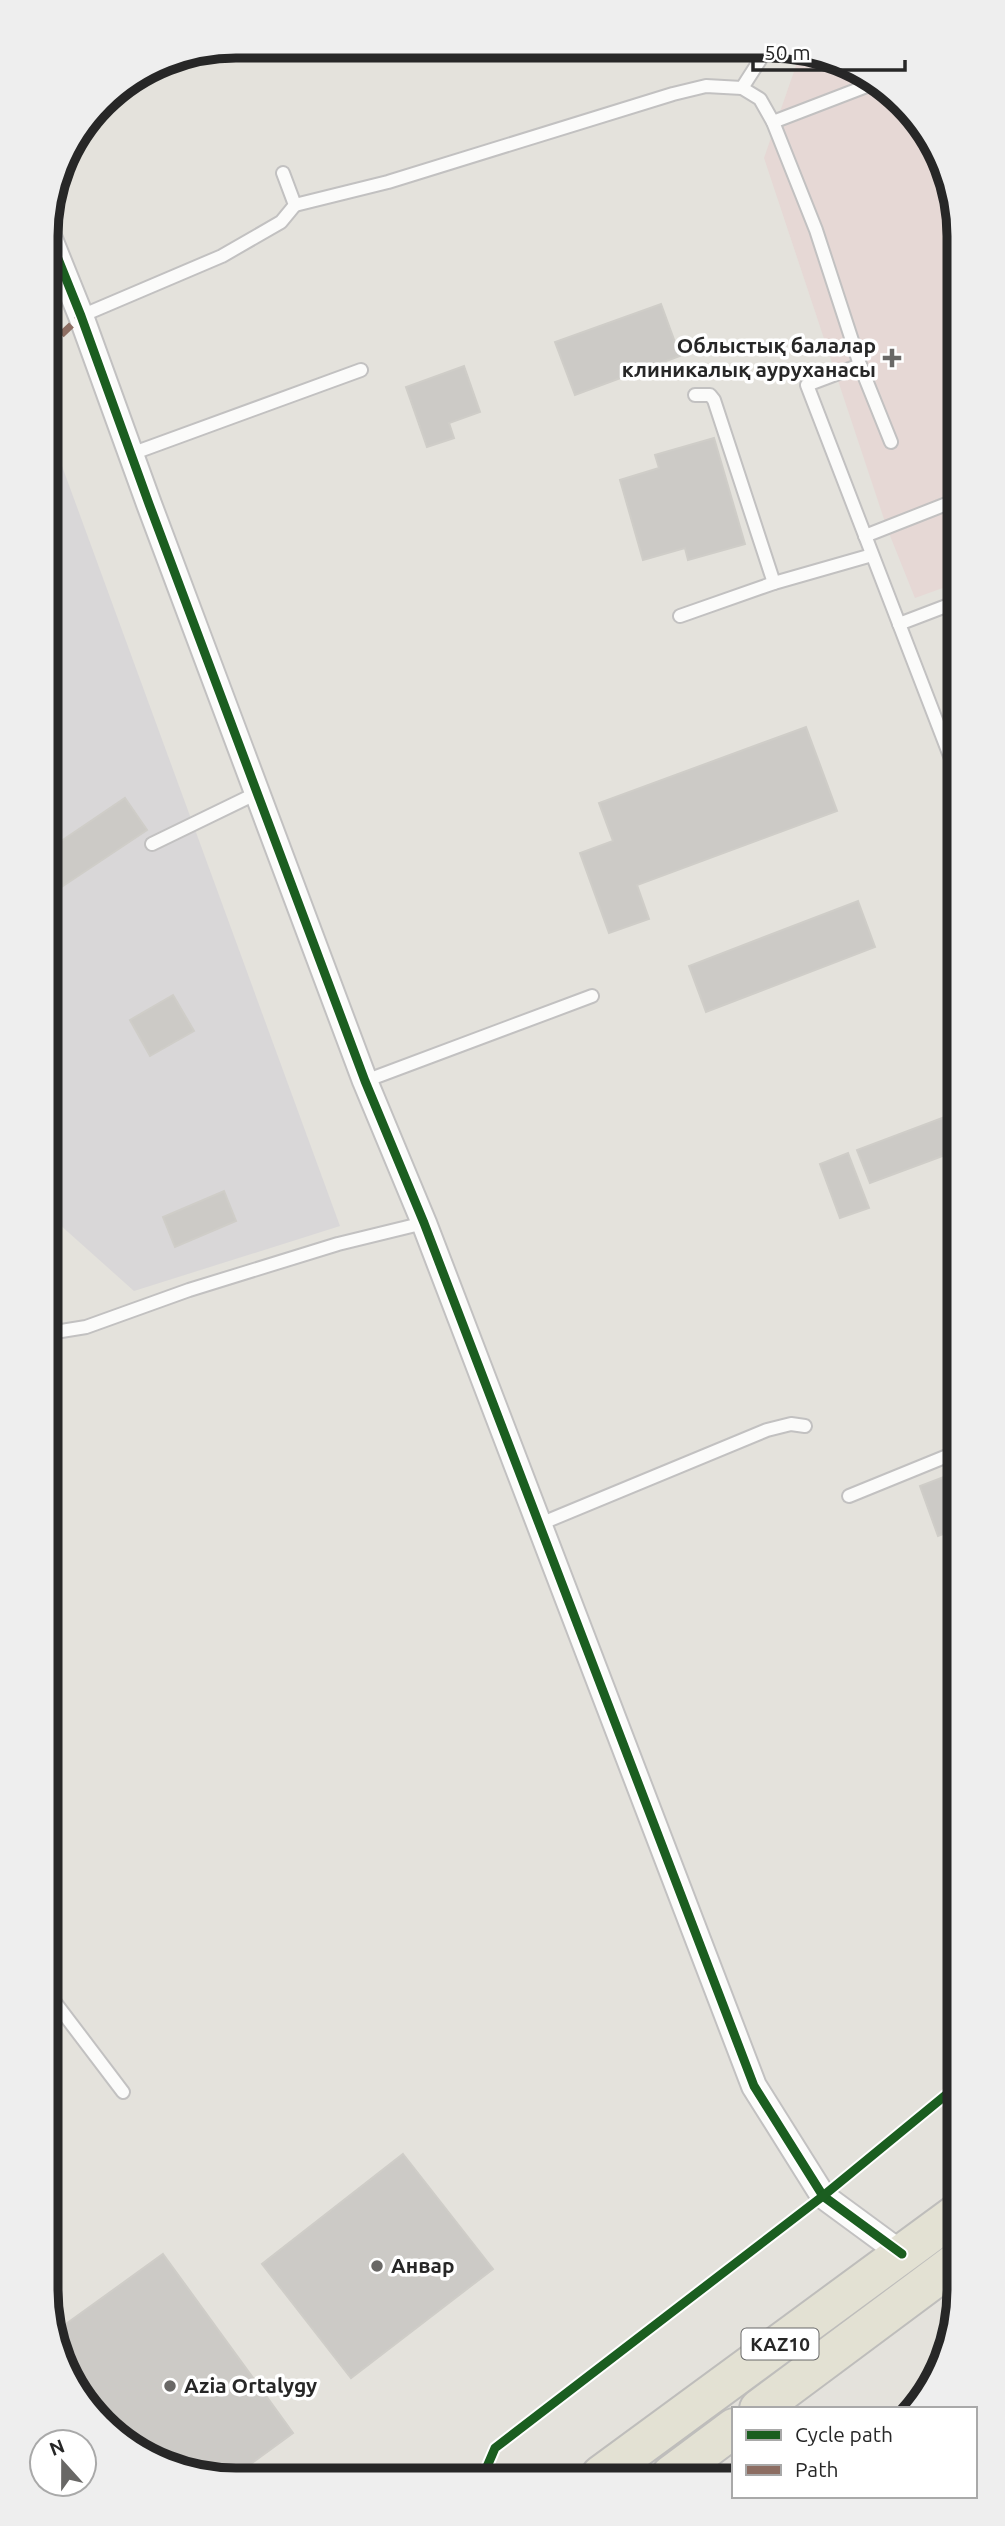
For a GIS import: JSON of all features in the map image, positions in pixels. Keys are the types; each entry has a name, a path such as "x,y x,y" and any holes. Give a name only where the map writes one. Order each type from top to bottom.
{"main road":[{"name":"KAZ10","path":"611,2468 947,2221"},
{"name":"KAZ10","path":"774,2405 947,2269"},
{"path":"680,2468 732,2429"}],"street":[{"path":"58,259 365,1081 424,1223 754,2086 823,2196 902,2254"}],"lane":[{"path":"742,88 761,58"},
{"path":"81,316 222,256 281,222 295,205 388,182 674,94 706,86 742,88 760,99 773,122 816,230 860,365 891,442"},
{"path":"773,122 865,86"},
{"path":"284,173 295,205"},
{"path":"860,365 807,385 947,748"},
{"path":"131,454 361,370"},
{"path":"695,395 710,395 714,400 774,583"},
{"path":"865,536 947,504"},
{"path":"680,617 774,583 872,555"},
{"path":"899,624 947,606"},
{"path":"152,844 257,793"},
{"path":"365,1081 592,996"},
{"path":"58,1332 86,1327 190,1290 338,1244 424,1223"},
{"path":"540,1524 767,1430 791,1424 805,1426"},
{"path":"849,1496 947,1456"},
{"path":"58,2006 123,2092"}],"shaded area":[{"name":"Облыстық балалар клиникалық ауруханасы","path":"798,60 827,67 848,76 878,95 910,127 934,168 946,212 947,236 947,586 915,598 887,528 764,158"},
{"path":"58,455 340,1226 134,1291 58,1223"}],"building":[{"path":"661,304 680,356 575,395 555,342"},
{"path":"464,366 480,412 449,423 454,438 427,447 406,387"},
{"path":"714,438 745,544 688,560 685,548 643,560 620,480 659,468 655,455"},
{"path":"806,727 837,811 637,885 649,919 609,933 580,853 613,841 599,803"},
{"path":"125,798 147,830 58,889 58,843"},
{"path":"858,901 875,947 706,1012 689,966"},
{"path":"173,995 194,1031 150,1056 130,1020"},
{"path":"947,1116 947,1154 870,1183 857,1150"},
{"path":"848,1153 869,1208 840,1218 820,1164"},
{"path":"224,1191 236,1221 175,1247 163,1217"},
{"path":"947,1476 947,1533 938,1536 920,1486"},
{"name":"Анвар","path":"403,2154 493,2269 351,2378 262,2264"},
{"name":"Azia Ortalygy","path":"163,2254 293,2433 245,2468 201,2465 157,2450 118,2424 95,2399 71,2358 62,2327"}],"marked path":[{"path":"58,338 81,316"}],"cycle path":[{"path":"58,259 365,1081 424,1223 754,2086 823,2196 902,2254"},
{"path":"486,2468 495,2448 823,2196 947,2094"}],"place":[{"name":"Облыстық балалар клиникалық ауруханасы","path":"892,358"},
{"name":"Анвар","path":"377,2266"},
{"name":"Azia Ortalygy","path":"170,2386"}]}
